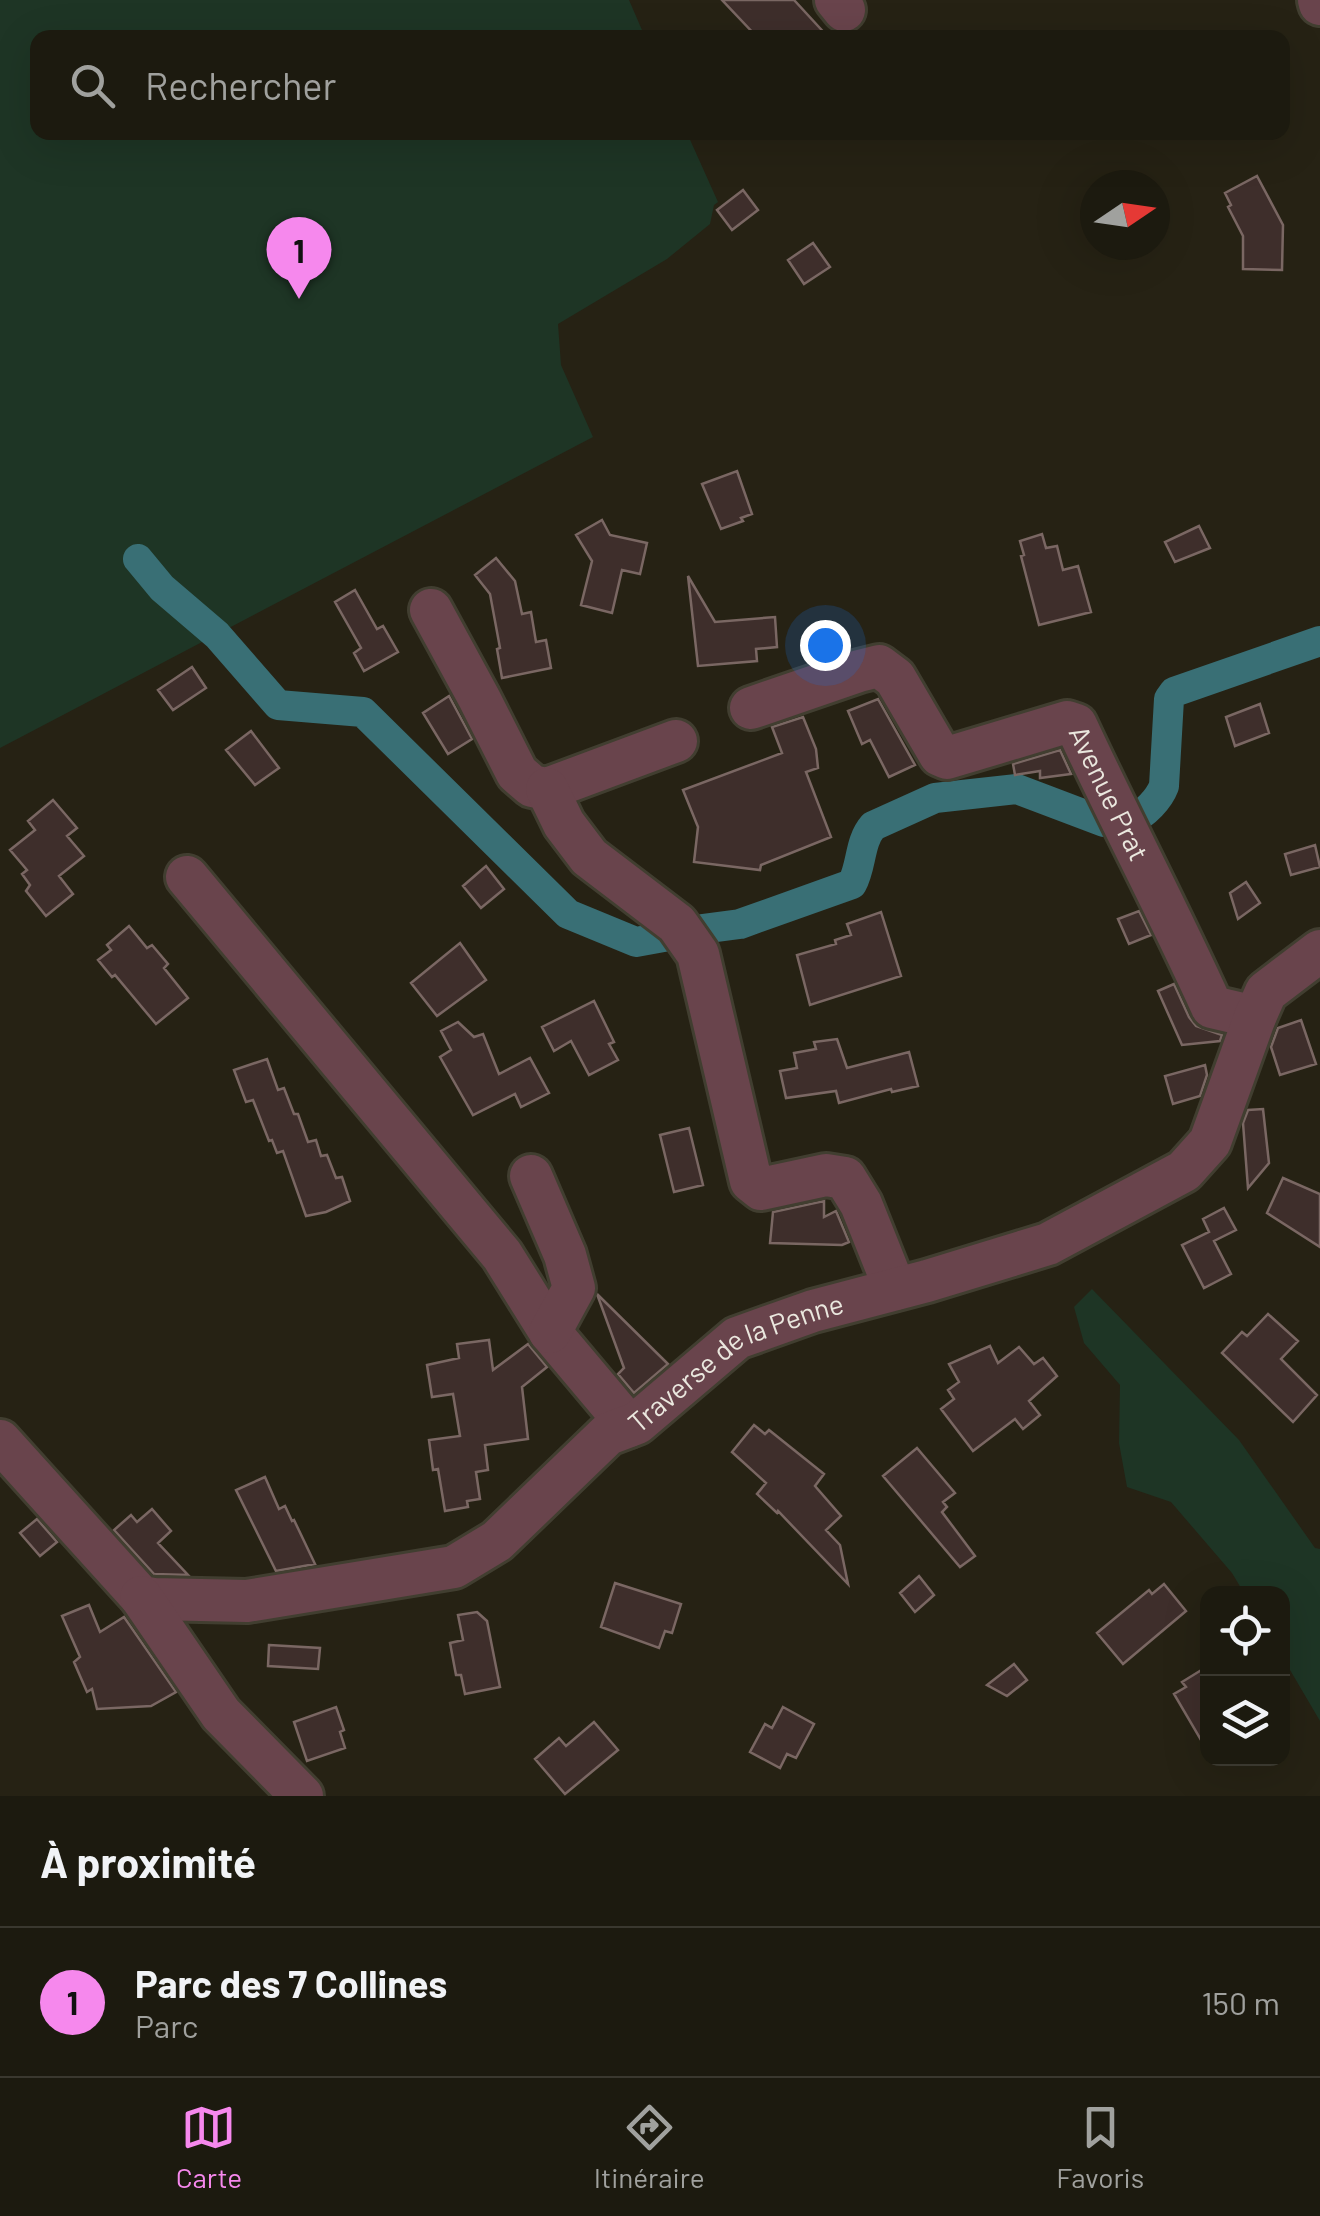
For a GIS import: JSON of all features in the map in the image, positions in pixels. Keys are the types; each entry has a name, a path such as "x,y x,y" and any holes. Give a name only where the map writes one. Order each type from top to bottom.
{"street":[{"path":"431,610 516,773 532,786 548,788 676,741"},
{"name":"Avenue Prat","path":"751,708 879,666 896,678 940,755 947,758 1067,722 1076,725 1212,1007 1255,1016"},
{"path":"548,788 564,824 589,856 677,924 698,954 751,1181 761,1189 826,1175 845,1178 862,1204 895,1289"},
{"path":"187,877 502,1255 550,1332 629,1426"},
{"name":"Traverse de la Penne","path":"141,1596 247,1601 454,1567 497,1541 608,1434 636,1423 738,1338 813,1310 1048,1244 1184,1171 1210,1142 1266,992 1320,951"},
{"path":"328,1084 484,1263 522,1314 550,1332"},
{"path":"531,1176 565,1254 574,1288 550,1332"},
{"path":"0,1441 141,1596 221,1714 302,1796"}],"green space":[{"path":"0,0 629,0 642,30 30,30 30,140 690,140 718,202 710,224 667,259 558,324 561,365 593,437 0,748"},
{"path":"1092,1289 1239,1440 1315,1548 1320,1549 1320,1721 1290,1670 1290,1586 1240,1586 1171,1502 1127,1487 1119,1443 1120,1385 1084,1343 1074,1307"}],"building":[{"path":"722,0 794,0 822,30 750,30"},
{"path":"1257,176 1283,225 1282,270 1243,269 1243,236 1225,193"},
{"path":"743,190 758,210 732,230 717,210"},
{"path":"813,243 830,267 804,284 788,260"},
{"path":"737,471 752,514 721,529 702,484"},
{"path":"602,520 610,535 647,543 640,574 622,570 612,613 581,605 592,561 576,535"},
{"path":"1199,526 1210,548 1175,562 1165,542"},
{"path":"1042,534 1046,548 1057,546 1063,570 1078,566 1091,612 1039,625 1020,541"},
{"path":"496,558 515,581 522,614 531,612 536,642 546,640 551,668 502,678 490,594 475,575"},
{"path":"688,576 715,622 775,617 777,647 756,649 757,661 698,666"},
{"path":"355,590 377,629 383,626 398,652 364,671 354,653 361,648 335,602"},
{"path":"192,667 206,688 173,710 158,690"},
{"path":"449,696 472,739 448,754 423,713"},
{"path":"878,699 915,765 889,777 870,740 862,744 848,711"},
{"path":"1260,704 1269,733 1235,746 1226,717"},
{"path":"803,717 816,749 818,768 806,772 831,837 761,865 760,870 694,862 698,827 683,790 782,753 772,727"},
{"path":"251,731 279,768 255,785 226,750"},
{"path":"1060,750 1071,774 1040,778 1040,771 1015,775 1013,764"},
{"path":"53,800 77,828 67,836 84,856 59,876 73,894 46,916 26,891 30,885 22,874 27,870 10,850 35,830 28,821"},
{"path":"1315,845 1320,867 1291,875 1285,854"},
{"path":"486,866 504,889 481,908 463,886"},
{"path":"1246,882 1260,903 1238,919 1230,893"},
{"path":"1139,911 1151,935 1129,944 1118,919"},
{"path":"881,912 901,976 810,1005 797,955 836,944 835,940 851,935 847,924"},
{"path":"129,926 147,948 152,945 168,964 164,968 188,998 156,1024 98,960 111,950 107,945"},
{"path":"460,943 486,980 437,1016 411,983"},
{"path":"1174,984 1196,1026 1222,1035 1220,1041 1182,1045 1158,991"},
{"path":"594,1001 614,1042 609,1044 618,1060 589,1075 571,1041 554,1051 542,1027"},
{"path":"1301,1020 1316,1064 1280,1075 1271,1047 1278,1028"},
{"path":"458,1022 474,1037 483,1034 499,1074 530,1058 549,1093 521,1107 515,1094 473,1115 440,1057 451,1050 441,1031"},
{"path":"837,1039 847,1068 909,1052 918,1086 839,1103 836,1091 786,1098 780,1071 797,1068 794,1053 816,1049 814,1042"},
{"path":"267,1059 278,1090 284,1088 308,1142 316,1140 321,1156 327,1155 336,1178 342,1177 350,1201 306,1216 283,1151 277,1153 272,1140 269,1141 253,1100 246,1102 234,1070"},
{"path":"1205,1065 1207,1075 1200,1096 1173,1104 1165,1076"},
{"path":"1263,1109 1269,1163 1248,1188 1243,1123 1248,1110"},
{"path":"689,1128 703,1185 674,1192 660,1135"},
{"path":"1283,1178 1320,1194 1320,1247 1267,1213"},
{"path":"824,1201 824,1217 836,1211 849,1242 770,1243 773,1212"},
{"path":"1224,1208 1236,1230 1214,1241 1231,1274 1204,1288 1182,1245 1209,1232 1203,1219"},
{"path":"597,1294 668,1364 634,1393 618,1374 624,1368"},
{"path":"1268,1314 1298,1341 1281,1359 1317,1395 1293,1422 1222,1353 1242,1332 1247,1336"},
{"path":"489,1340 493,1370 528,1344 547,1367 522,1387 528,1439 485,1445 488,1470 476,1472 480,1499 467,1501 468,1507 445,1511 429,1440 460,1436 453,1394 432,1397 427,1365 459,1358 457,1344"},
{"path":"990,1346 998,1363 1019,1347 1034,1364 1043,1358 1057,1376 1029,1401 1040,1415 1023,1429 1015,1419 973,1451 941,1409 954,1399 948,1390 959,1382 949,1364"},
{"path":"754,1425 765,1434 769,1430 824,1474 815,1486 841,1516 826,1530 840,1545 848,1584 757,1494 766,1483 732,1452"},
{"path":"917,1448 955,1493 943,1502 947,1507 942,1512 975,1556 960,1567 883,1476"},
{"path":"265,1477 279,1509 285,1506 315,1564 276,1571 236,1490"},
{"path":"152,1509 171,1531 158,1543 188,1575 154,1574 114,1530 131,1515 137,1522"},
{"path":"37,1519 57,1542 40,1556 20,1533"},
{"path":"919,1576 934,1595 915,1612 900,1593"},
{"path":"615,1583 681,1604 672,1633 665,1631 659,1648 601,1627"},
{"path":"1164,1584 1186,1611 1123,1664 1097,1633 1149,1590 1152,1594"},
{"path":"89,1605 100,1632 124,1617 176,1692 151,1706 97,1709 92,1689 87,1692 74,1662 80,1657 62,1616"},
{"path":"477,1612 487,1621 500,1687 465,1694 461,1675 456,1675 450,1643 463,1640 458,1615"},
{"path":"269,1645 320,1648 318,1669 268,1666"},
{"path":"1014,1664 1027,1680 1007,1696 987,1685"},
{"path":"1200,1671 1200,1738 1174,1694 1186,1687 1182,1682"},
{"path":"336,1707 345,1748 307,1761 294,1722"},
{"path":"783,1707 814,1724 796,1758 787,1754 780,1768 750,1752 765,1724 772,1728"},
{"path":"594,1722 618,1750 565,1794 535,1759 559,1738 566,1746"}],"waterway":[{"path":"138,559 162,588 217,635 278,705 363,712 568,914 636,942 669,936"},
{"path":"1132,819 1151,806 1164,786 1169,699 1174,692 1320,641"},
{"path":"702,929 740,924 852,884 865,839 873,826 935,798 1017,789 1104,822"}],"place":[{"name":"Parc des 7 Collines","path":"299,299"}]}
